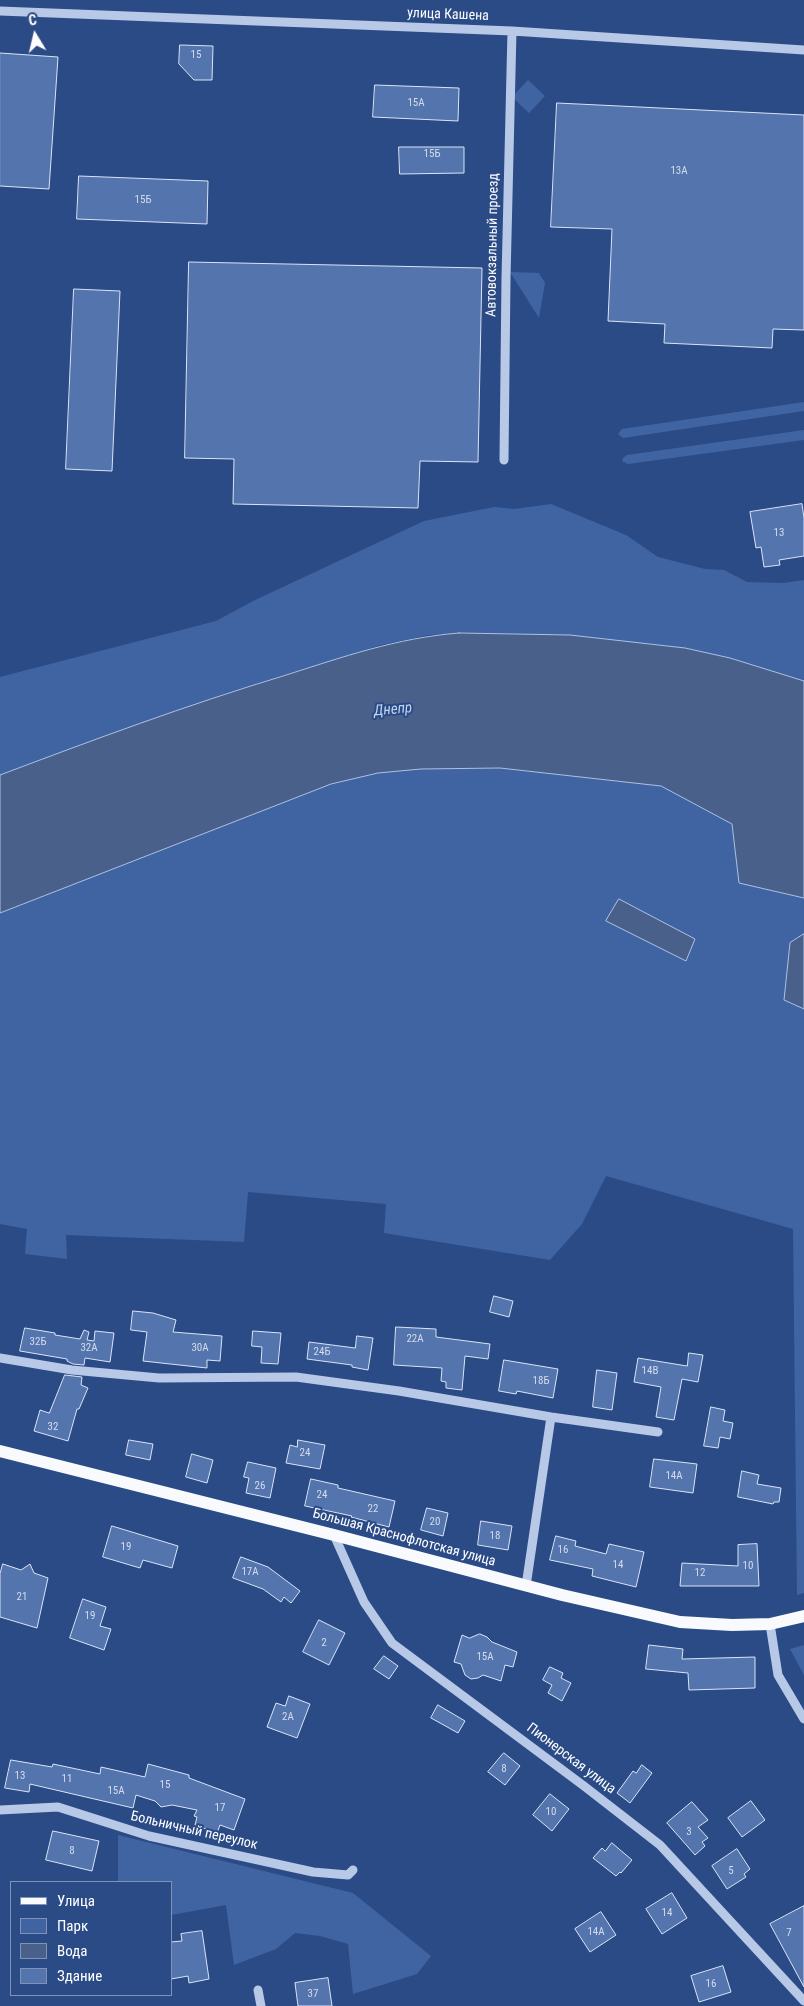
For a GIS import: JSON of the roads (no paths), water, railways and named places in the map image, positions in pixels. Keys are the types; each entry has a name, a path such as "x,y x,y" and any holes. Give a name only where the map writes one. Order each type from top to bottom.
{"main road":[{"name":"Большая Краснофлотская улица","path":"0,1451 334,1535 526,1586 680,1622 732,1625 770,1624 804,1616"}],"street":[{"name":"улица Кашена","path":"0,11 512,31 804,50"},
{"name":"Автовокзальный проезд","path":"504,460 512,31"},
{"path":"0,1358 72,1370 159,1378 296,1378 399,1391 551,1417 658,1432"},
{"path":"526,1586 551,1417"},
{"name":"Пионерская улица","path":"334,1535 364,1602 392,1642 660,1845 804,2001"},
{"path":"770,1624 778,1675 804,1719"},
{"name":"Больничный переулок","path":"0,1810 58,1807 168,1841 313,1872 348,1875 353,1870"},
{"path":"258,1990 261,2006"}],"water":[{"name":"Днепр","path":"459,633 570,635 685,648 730,658 804,681 804,898 739,883 732,824 661,786 500,768 421,769 378,773 331,784 0,913 0,775 176,711 327,662 413,639"},
{"path":"619,899 695,939 686,961 606,921"},
{"path":"804,934 804,1009 784,1000 790,943"}]}
